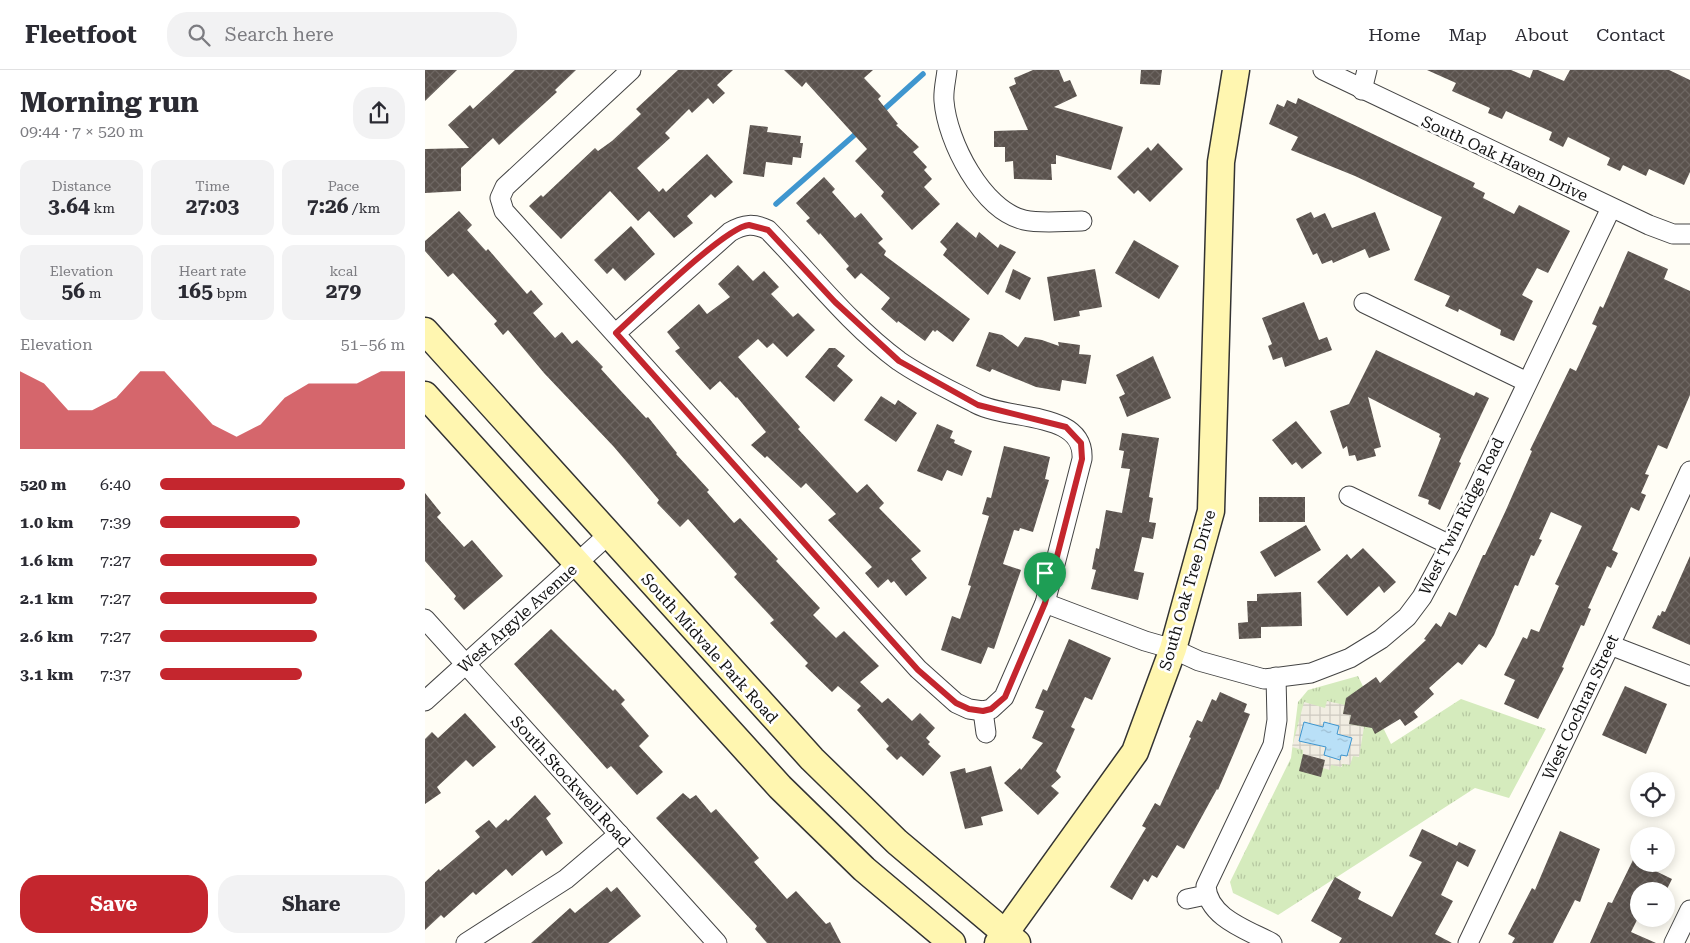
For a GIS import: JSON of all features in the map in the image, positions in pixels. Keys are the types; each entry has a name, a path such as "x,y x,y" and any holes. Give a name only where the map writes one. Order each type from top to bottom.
{"main road":[{"name":"South Oak Tree Drive","path":"1007,940 1135,752 1173,649 1211,511 1221,162 1236,70"},
{"name":"South Midvale Park Road","path":"425,331 826,774 883,829 1007,940"},
{"path":"425,395 800,808 864,870 952,943"}],"street":[{"path":"616,333 717,242 741,226 749,217 768,230 835,302 899,361 978,405 1083,431 1081,443 1082,459 1045,603 1009,688 998,705 984,711 969,709 956,703 918,670 494,199 631,70"},
{"path":"947,70 944,101 953,139 973,179 999,207 1024,220 1082,221"},
{"name":"South Oak Haven Drive","path":"1323,70 1611,208 1673,234 1690,234"},
{"path":"1362,90 1367,70"},
{"name":"West Twin Ridge Road","path":"1045,603 1199,660 1264,679 1311,673 1350,658 1381,639 1407,617 1422,597 1450,546 1611,208"},
{"path":"1364,303 1527,382"},
{"name":"West Cochran Street","path":"1468,943 1610,645 1690,470"},
{"path":"1349,496 1450,546"},
{"name":"West Argyle Avenue","path":"425,701 609,534"},
{"name":"South Stockwell Road","path":"425,619 717,943"},
{"path":"1610,645 1690,676"},
{"path":"1272,943 1227,918 1207,897 1208,878 1246,805 1273,746 1277,720 1276,677"},
{"path":"984,711 986,733"},
{"path":"466,943 566,879 619,834"},
{"path":"1187,899 1207,897"},
{"path":"1674,943 1690,910"}],"green space":[{"path":"1358,676 1391,744 1461,699 1546,729 1509,798 1475,788 1278,915 1233,893 1230,882 1291,758 1298,702 1308,690"}],"shaded area":[{"path":"1327,701 1345,705 1343,713 1351,715 1349,724 1364,727 1359,757 1353,756 1350,765 1342,764 1342,767 1331,765 1330,770 1323,768 1303,754 1303,750 1292,747 1304,702 1325,708","holes":["1304,722 1323,727 1339,726 1337,734 1340,759 1324,755 1326,747"]}],"water":[{"path":"1304,722 1323,727 1324,722 1339,726 1337,734 1352,738 1347,756 1341,755 1340,760 1324,755 1326,747 1299,741"}],"building":[{"path":"425,70 457,70 425,101"},
{"path":"515,70 576,70 555,90 557,92 499,145 493,138 461,168 461,191 425,193 425,149 469,148 448,125 470,105 473,109"},
{"path":"678,70 733,70 717,85 725,93 713,104 708,98 692,113 689,109 665,133 670,138 637,168 659,192 663,188 666,192 707,154 733,182 715,198 711,194 687,216 693,223 674,238 649,211 638,221 610,191 561,239 529,206 541,195 543,197 595,148 598,151 612,141 641,114 636,109"},
{"path":"784,70 873,70 864,78 881,96 878,99 898,124 896,125 919,147 913,152 927,167 924,170 932,179 924,187 940,204 912,230 881,196 884,192 855,161 867,149 806,82 802,87"},
{"path":"1033,70 1059,70 1064,82 1070,80 1077,96 1054,107 1123,127 1111,170 1056,155 1056,164 1051,164 1052,180 1014,179 1013,161 1005,162 1005,147 994,147 994,131 1028,130 1009,87 1016,84 1014,78"},
{"path":"1141,70 1162,70 1160,85 1140,84"},
{"path":"1427,70 1511,70 1530,78 1533,70 1538,70 1564,81 1570,70 1669,70 1690,80 1690,172 1684,185 1649,169 1646,176 1623,165 1620,171 1607,165 1610,158 1568,137 1563,147 1549,140 1552,132 1506,111 1502,119 1488,113 1490,108 1452,91 1456,83"},
{"path":"1298,98 1475,183 1473,187 1485,193 1483,198 1514,214 1519,205 1570,231 1548,273 1537,268 1522,295 1533,301 1514,341 1500,335 1501,330 1459,309 1458,312 1445,306 1450,296 1414,280 1442,217 1355,176 1291,150 1298,137 1269,124 1277,104 1284,107 1287,100 1296,104"},
{"path":"750,125 768,127 767,132 801,136 800,143 803,143 801,158 793,157 792,165 766,162 764,177 743,174"},
{"path":"1158,143 1183,169 1150,202 1138,190 1134,194 1117,177 1148,147 1151,151"},
{"path":"824,177 835,189 832,192 855,218 861,213 883,239 878,243 886,251 884,255 970,319 953,342 937,330 935,332 933,330 925,341 898,321 897,323 881,309 890,298 861,273 855,279 846,269 849,266 820,233 819,235 806,221 810,218 796,203"},
{"path":"459,211 472,225 467,230 486,251 488,249 527,294 531,290 543,304 533,313 555,338 562,332 572,344 577,340 603,367 601,369 620,390 646,418 648,417 676,454 709,490 707,492 734,523 740,518 778,559 776,561 820,608 813,615 836,638 844,631 879,666 860,682 882,703 888,698 912,721 920,713 935,728 926,738 930,742 928,744 941,756 923,776 901,756 897,760 886,749 889,746 857,710 861,706 838,686 832,692 805,666 808,663 770,623 774,620 734,577 737,574 688,519 680,527 657,503 659,500 614,447 544,373 508,330 503,335 494,324 497,321 453,273 448,277 425,251 425,241"},
{"path":"1311,212 1314,218 1325,213 1332,228 1375,212 1390,250 1369,258 1365,249 1333,263 1332,260 1322,264 1317,253 1313,255 1296,219"},
{"path":"957,222 976,238 979,232 998,248 1000,244 1016,252 988,295 943,255 947,249 940,242"},
{"path":"631,226 655,254 625,281 613,268 607,274 594,260"},
{"path":"1134,240 1179,266 1159,299 1115,273"},
{"path":"1628,251 1668,269 1664,279 1690,291 1690,395 1667,449 1658,445 1645,474 1649,475 1641,493 1646,495 1639,511 1631,507 1612,550 1618,553 1611,568 1607,566 1588,608 1591,609 1584,626 1581,625 1562,667 1564,668 1538,719 1504,704 1515,680 1504,675 1523,637 1527,639 1531,629 1539,632 1559,586 1555,584 1582,526 1551,512 1539,539 1542,540 1534,556 1531,555 1518,586 1515,585 1494,635 1486,648 1479,644 1462,665 1458,662 1429,688 1434,694 1414,712 1418,717 1405,726 1400,719 1375,734 1372,728 1349,724 1351,715 1343,714 1346,698 1376,677 1380,683 1426,640 1424,639 1436,623 1441,627 1449,612 1456,616 1483,555 1485,555 1506,510 1532,451 1530,450 1570,368 1576,371 1597,326 1592,324 1600,306 1603,308"},
{"path":"738,265 753,281 764,271 779,287 771,294 793,317 798,313 815,330 787,357 773,343 767,348 758,339 738,357 800,427 798,429 857,493 867,484 884,503 879,508 921,551 911,559 927,578 906,596 894,581 891,583 888,579 878,588 865,573 872,567 828,520 836,514 806,483 801,488 767,456 765,458 751,445 766,432 737,397 720,381 710,390 675,351 680,348 667,332 699,304 707,314 730,297 718,284"},
{"path":"1013,269 1031,278 1020,300 1005,292"},
{"path":"1095,269 1102,307 1079,311 1080,316 1054,321 1047,277"},
{"path":"1304,302 1319,340 1327,337 1332,350 1285,367 1282,357 1273,360 1268,346 1272,344 1262,318"},
{"path":"989,332 1002,335 1018,347 1025,337 1059,346 1058,342 1080,345 1079,354 1091,355 1086,384 1062,380 1060,391 1036,387 992,369 990,372 976,366"},
{"path":"829,348 835,348 845,356 837,366 853,380 834,402 805,377"},
{"path":"1376,350 1474,396 1476,392 1489,398 1459,462 1461,463 1440,510 1428,504 1429,500 1418,496 1441,438 1439,437 1440,434 1368,397 1381,447 1374,449 1376,456 1357,461 1355,455 1349,456 1347,446 1343,449 1330,411 1349,404"},
{"path":"1153,356 1171,398 1127,417 1119,397 1125,394 1116,375"},
{"path":"881,396 895,405 898,400 917,413 896,442 864,420"},
{"path":"1296,421 1322,453 1302,469 1296,462 1292,465 1272,440"},
{"path":"937,424 953,431 950,438 955,440 954,443 972,451 962,476 947,470 942,481 917,471"},
{"path":"1122,433 1159,438 1149,497 1153,498 1149,522 1156,523 1153,539 1142,537 1134,571 1144,573 1138,600 1091,589 1096,570 1092,569 1096,548 1099,549 1106,510 1122,513 1130,469 1121,468 1124,451 1119,450"},
{"path":"1004,446 1050,457 1045,479 1049,480 1033,532 1020,528 1019,531 1014,530 1003,564 1021,570 994,649 988,647 981,664 941,650 952,616 960,619 971,586 968,585 989,516 982,514 987,497 991,498"},
{"path":"425,493 441,513 437,517 464,547 472,540 503,576 464,610 454,599 456,596 425,561"},
{"path":"1259,497 1305,497 1305,522 1259,522"},
{"path":"1306,525 1321,550 1275,577 1260,552"},
{"path":"1363,548 1396,582 1384,593 1379,586 1347,616 1317,582 1347,554 1351,559"},
{"path":"1690,556 1690,645 1652,628 1658,615 1660,616 1662,611 1665,612"},
{"path":"1301,592 1302,626 1261,627 1261,638 1239,639 1238,623 1248,622 1247,601 1257,601 1257,594"},
{"path":"551,629 613,691 615,689 625,700 621,704 649,736 639,746 663,772 637,795 611,766 607,769 514,664"},
{"path":"1069,639 1111,658 1092,700 1085,697 1071,727 1075,729 1056,771 1061,777 1051,786 1059,793 1038,815 1004,783 1020,768 1021,770 1043,743 1032,738 1044,711 1035,708 1043,689 1047,691"},
{"path":"1625,686 1667,704 1646,754 1602,735"},
{"path":"1220,692 1247,704 1244,712 1250,714 1237,746 1218,790 1184,849 1177,845 1157,878 1152,875 1148,882 1144,879 1132,900 1110,887 1146,828 1142,826 1155,803 1160,806 1191,738 1189,737 1197,720 1202,722 1212,699 1216,701"},
{"path":"465,713 496,747 473,767 466,760 437,787 441,793 425,804 425,739 432,732 438,738"},
{"path":"1303,754 1325,760 1321,777 1299,771"},
{"path":"991,766 1003,811 981,817 983,825 965,829 950,772 965,768 966,773"},
{"path":"683,793 690,799 696,795 711,813 716,809 759,858 754,862 787,899 796,891 826,924 830,922 841,943 767,943 755,929 757,926 656,818"},
{"path":"535,795 551,814 546,818 563,843 546,856 542,850 512,876 506,869 476,895 473,892 444,918 441,915 425,930 425,882 480,837 475,831 489,820 496,828 506,819 508,821"},
{"path":"1422,829 1457,846 1459,842 1476,850 1468,867 1457,861 1441,895 1453,901 1435,934 1452,943 1339,943 1342,938 1311,921 1335,877 1361,892 1358,899 1392,917 1422,862 1409,856"},
{"path":"1560,831 1600,849 1580,902 1575,900 1553,943 1512,943 1515,938 1508,934 1532,888 1535,890"},
{"path":"1630,866 1630,872 1658,872 1672,879 1670,882 1630,882 1630,927 1634,927 1631,932 1656,943 1590,943 1608,902 1612,903"},
{"path":"607,887 611,892 617,887 641,916 608,943 531,943 570,908 575,913"}],"waterway":[{"path":"881,112 923,74"},
{"path":"776,204 859,131"}],"route":[{"path":"749,225 759,226 768,230 835,302 899,361 978,405 1066,427 1081,443 1082,459 1045,603 1005,697 998,705 991,709 976,711 956,703 918,670 616,333 730,232 741,226 749,225"}]}
